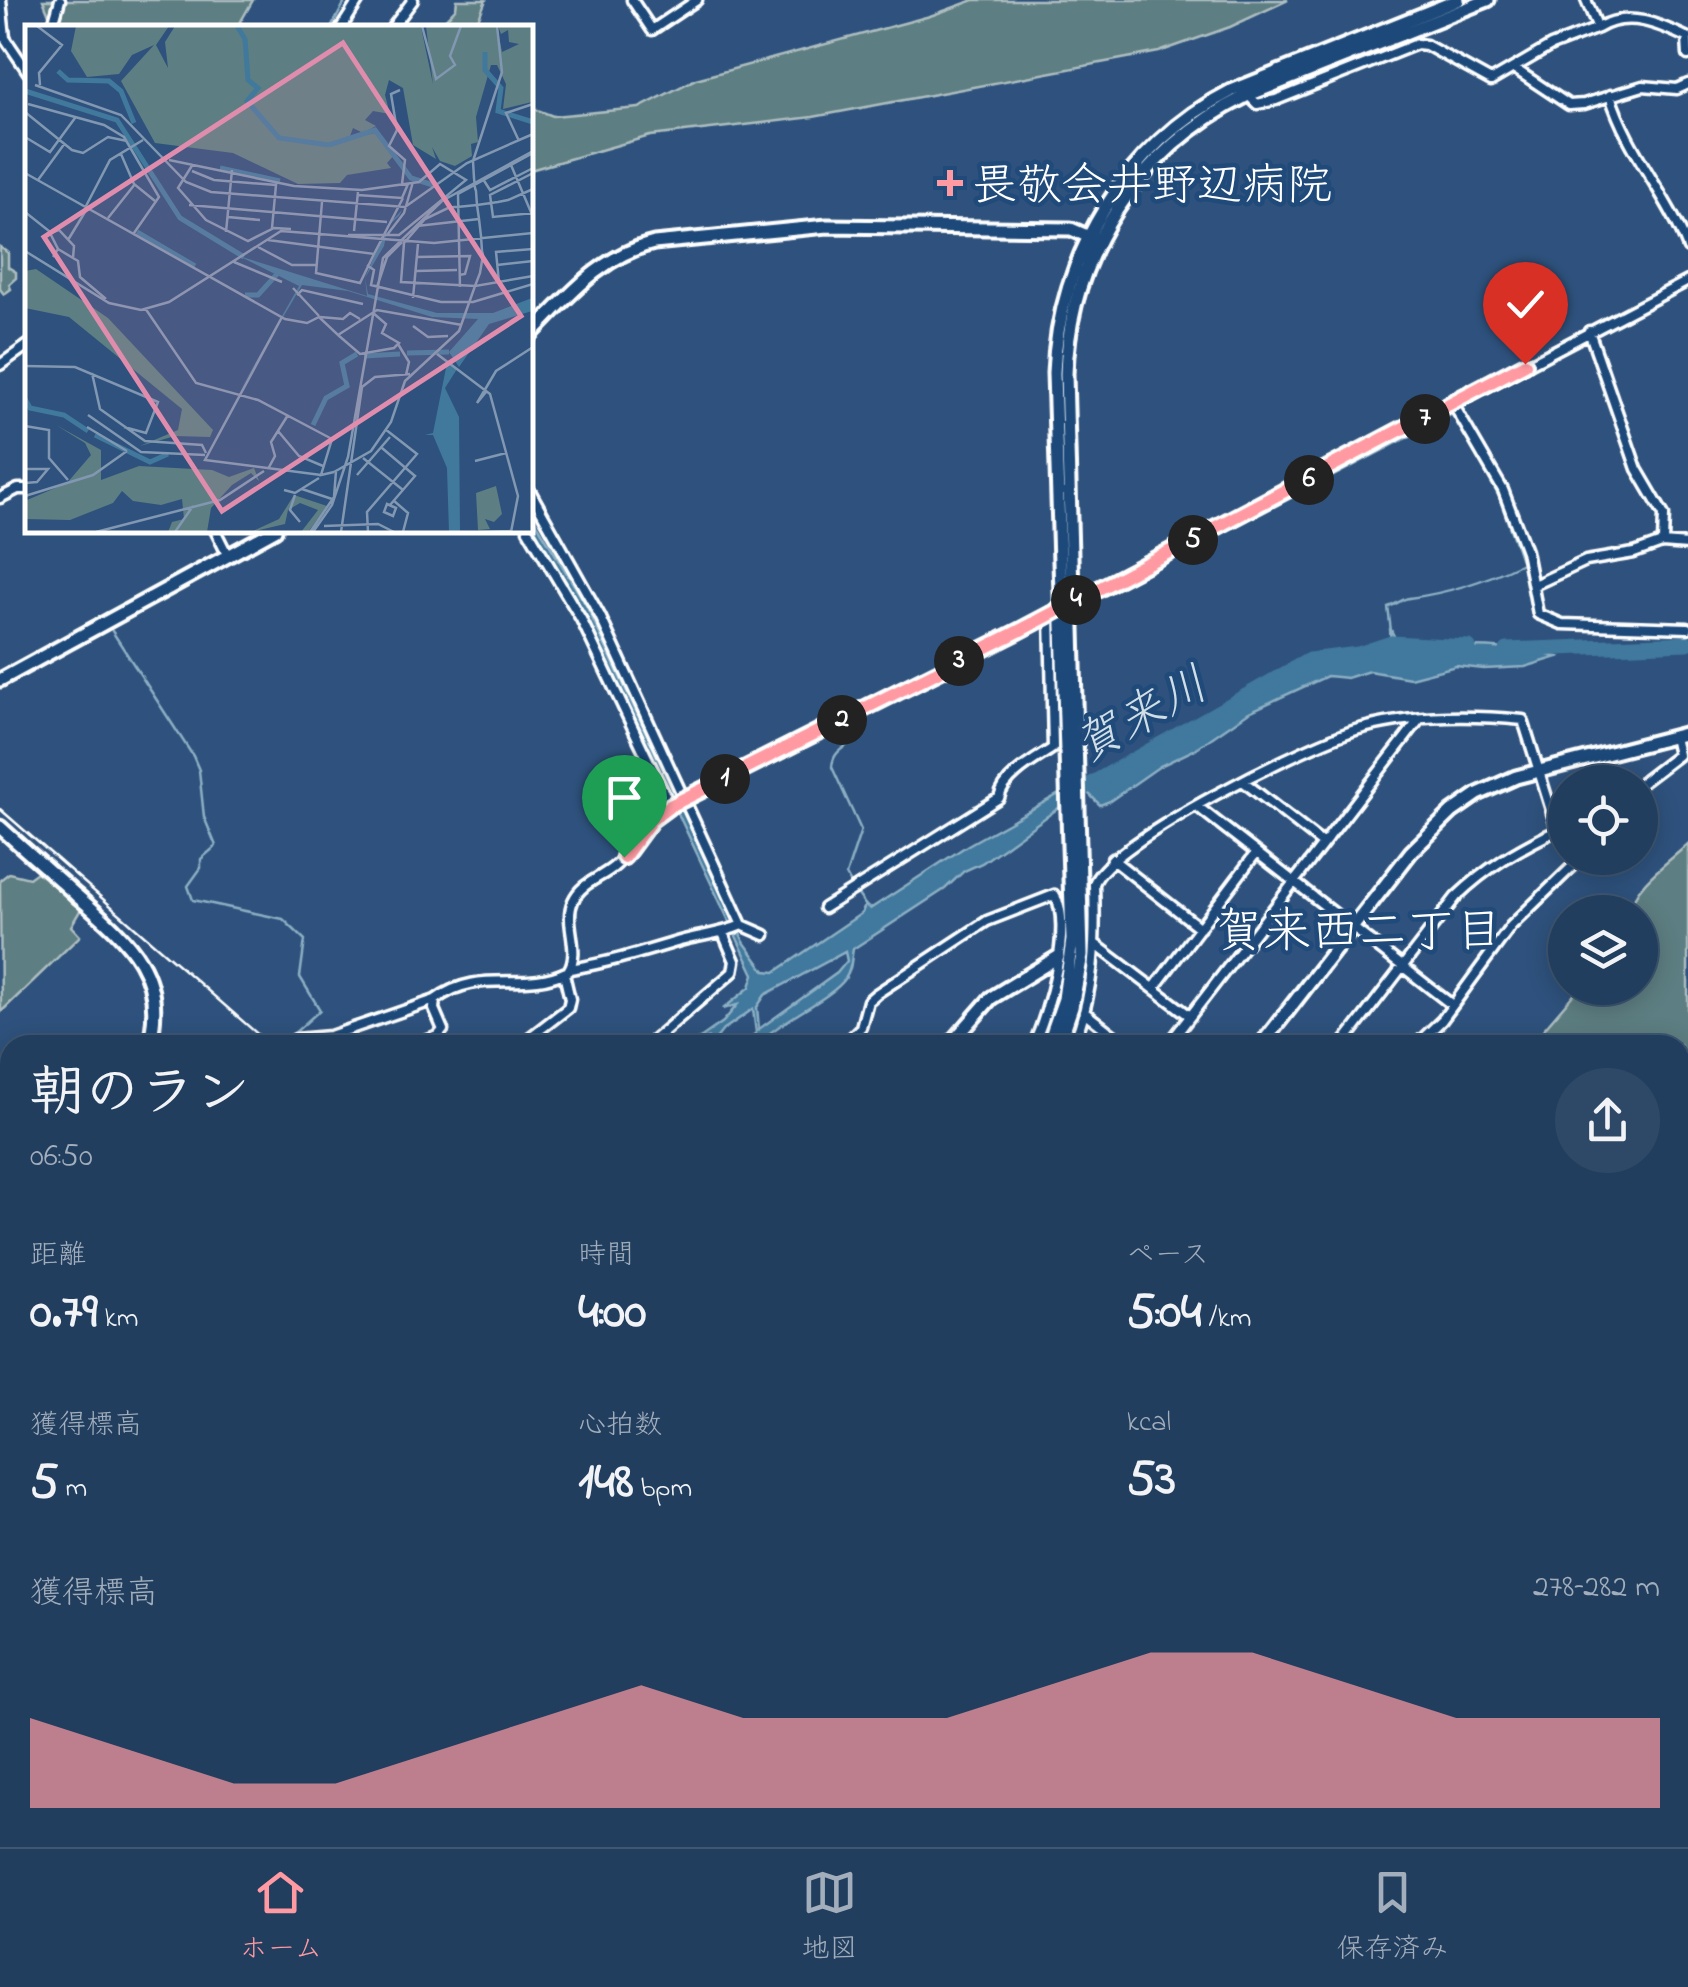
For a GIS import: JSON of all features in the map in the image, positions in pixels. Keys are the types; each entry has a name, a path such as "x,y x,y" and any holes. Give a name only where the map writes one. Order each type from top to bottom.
{"main road":[{"path":"1052,1035 1064,1000 1072,940 1066,612 1067,342 1093,238 1108,202 1140,162 1209,103 1230,91 1458,0"},
{"path":"1093,238 1158,159 1213,114 1248,95 1488,0"},
{"path":"532,333 599,267 627,250 654,243 860,225 1071,229 1093,238"},
{"path":"1,680 271,532"},
{"path":"1062,1035 1082,955 1066,612"},
{"path":"1268,1035 1411,852 1444,819 1488,789 1540,770 1688,733"},
{"path":"0,827 117,930 140,958 154,1000 150,1035"},
{"path":"959,1035 991,998 1058,958"}],"street":[{"path":"1,0 5,38 25,68"},
{"path":"53,25 60,0"},
{"path":"342,25 359,0"},
{"path":"394,25 413,0"},
{"path":"632,0 652,30 697,0"},
{"path":"1586,0 1598,28"},
{"path":"1248,95 1257,104 1276,100 1417,44 1426,45 1486,81 1497,80 1551,46 1615,19 1635,18 1688,38 1688,55"},
{"path":"1516,69 1564,104 1584,104 1643,86 1677,89 1688,84"},
{"path":"1610,95 1628,143 1654,182 1688,248"},
{"path":"533,1035 568,1008 567,971 574,953 571,912 575,898 585,886 614,868 651,820 670,806 1066,612 1688,281"},
{"path":"1589,331 1637,470 1664,514 1663,542"},
{"path":"0,365 25,347"},
{"path":"1453,404 1503,490 1534,585 1538,614 1557,623 1688,628"},
{"path":"0,498 25,489"},
{"path":"532,496 600,616 742,925 765,935"},
{"path":"216,532 228,556"},
{"path":"529,532 582,618 670,806"},
{"path":"1534,585 1580,563 1634,553 1663,542 1688,545"},
{"path":"824,908 999,798 1000,790 1012,779 1054,748 1066,612"},
{"path":"1176,1035 1419,720"},
{"path":"1076,1035 1095,944 1097,875 1112,859 1244,782 1336,736 1367,727 1419,720 1523,720 1548,793"},
{"path":"1658,770 1678,755 1674,737"},
{"path":"1244,782 1323,844"},
{"path":"1198,806 1452,1005"},
{"path":"1350,1035 1475,878 1512,853 1548,839"},
{"path":"1154,988 1256,852"},
{"path":"1112,859 1200,928"},
{"path":"1427,1035 1511,926 1564,875"},
{"path":"853,1035 860,1028 868,1001 876,994 987,921 1051,894 1058,896 1060,906 1058,958 1052,996 1037,1035"},
{"path":"333,1035 435,1000 473,981 511,982 602,964 742,925"},
{"path":"660,1035 733,972 735,961 723,933"},
{"path":"1095,944 1190,1016"},
{"path":"435,1000 434,1010 443,1030 439,1035"},
{"path":"1084,1012 1113,1035"}],"green space":[{"path":"43,0 253,0 239,25 53,25"},
{"path":"457,0 486,0 476,25 440,25 456,8"},
{"path":"974,0 1288,0 1230,27 1159,52 813,117 650,136 532,169 532,108 553,116 639,108 696,79 930,16"},
{"path":"0,247 8,253 8,267 16,272 16,278 9,284 11,289 4,294 0,289"},
{"path":"1688,844 1688,1035 1539,1035 1564,1005 1658,1005 1658,895 1636,895 1653,875 1658,875 1658,870"},
{"path":"37,872 81,909 71,926 80,936 1,1012 0,880 9,873 29,878"}],"water":[{"path":"532,515 586,605 744,942 765,971 775,972 862,913 865,905 870,909 968,845 1059,794 1060,807 853,949 849,972 838,987 767,1035 754,1035 753,1009 719,1035 704,1035 723,1022 737,1005 723,1009 750,987 754,974 584,615 532,532","holes":["845,952 847,961 837,973 759,1029 757,1007 765,995"]},
{"path":"1390,628 1400,648 1498,648 1558,657 1525,667 1456,666 1410,678 1369,671 1347,678 1327,676 1249,712 1110,801 1100,805 1087,792 1087,782 1164,747 1327,655 1360,655 1391,648"}],"waterway":[{"path":"333,25 346,0"},
{"path":"1481,385 1688,277"},
{"path":"1079,608 1453,414"},
{"path":"1391,631 1388,607 1467,585 1522,563 1499,497 1454,415"},
{"path":"872,708 883,707 1058,618"},
{"path":"112,631 199,770 204,817 216,846 201,859 201,868 188,886 193,900 283,919 305,940 300,977 320,1010 292,1035"},
{"name":"賀来川","path":"1066,798 1309,660 1358,654 1391,643 1469,647"},
{"name":"賀来川","path":"1507,650 1688,643"},
{"path":"852,886 846,875 861,830 832,767 839,751 863,734 867,712"},
{"path":"1658,778 1688,756"},
{"path":"1436,1035 1516,929 1573,875"},
{"path":"856,892 866,906"}],"railway":[{"path":"0,809 259,1035"}],"place":[{"name":"畏敬会井野辺病院","path":"950,183"}],"district":[{"name":"賀来西二丁目","path":"1359,929"}],"route":[{"path":"624,857 651,820 670,806 1019,631 1525,364"}]}
